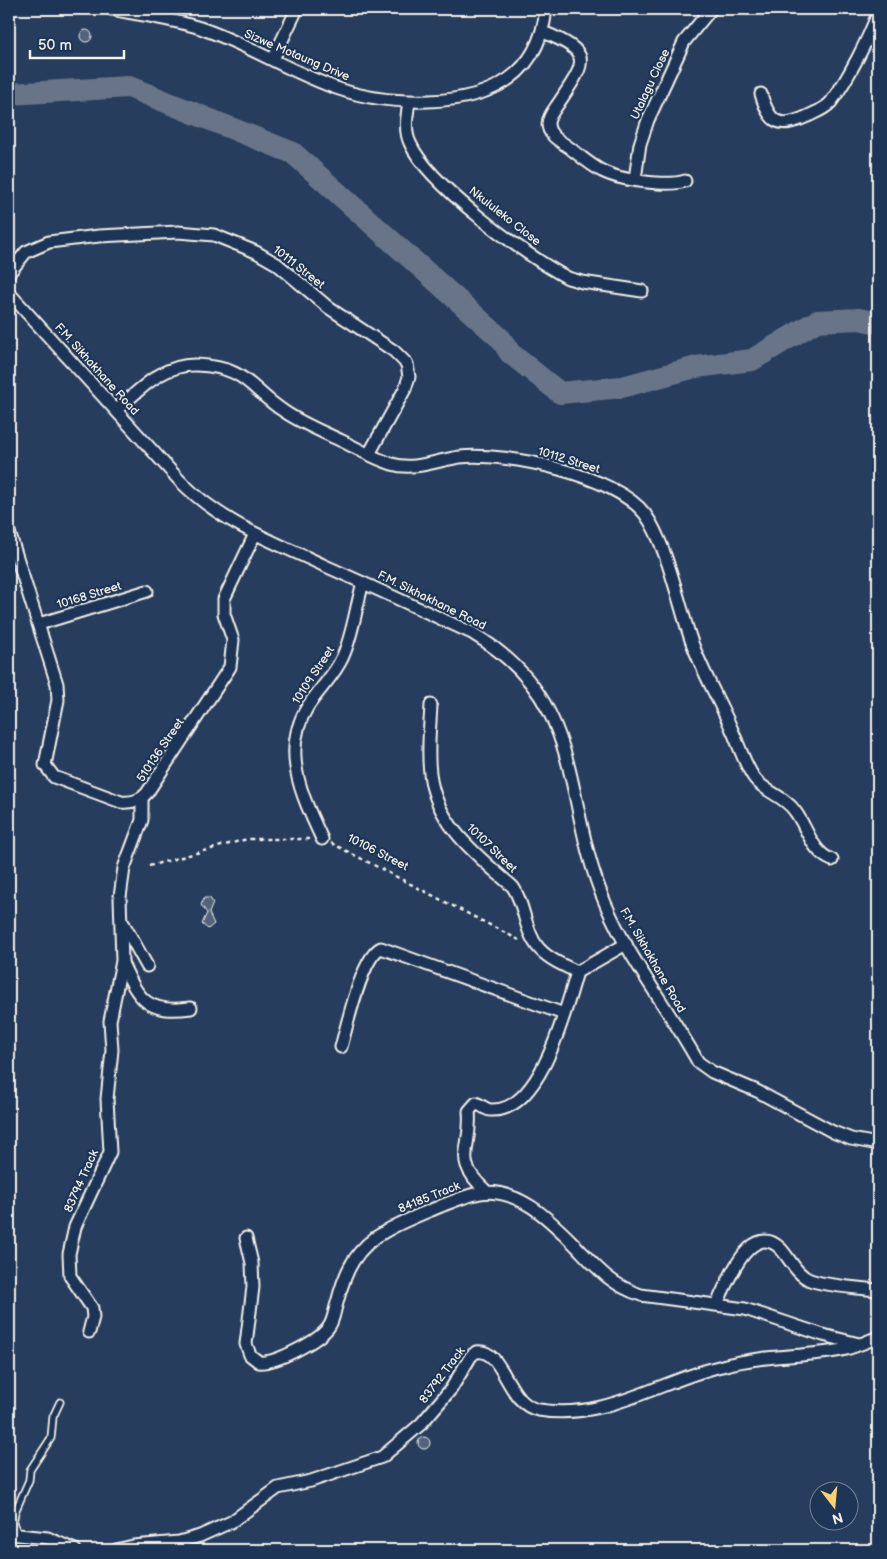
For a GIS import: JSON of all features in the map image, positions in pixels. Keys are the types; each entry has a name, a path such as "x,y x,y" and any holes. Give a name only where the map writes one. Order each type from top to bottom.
{"street":[{"name":"Sizwe Motaung Drive","path":"111,9 148,13 199,28 339,89 381,99 408,102 460,99 492,90 508,81 530,57 543,32 546,9"},
{"path":"273,59 297,9"},
{"name":"Utalagu Close","path":"635,179 640,144 648,120 684,42 711,9"},
{"path":"761,94 766,108 774,120 780,123 793,123 821,110 831,101 867,41 878,13"},
{"path":"543,32 574,46 580,57 578,70 572,83 549,118 550,132 554,137 602,171 635,179 673,184 684,181"},
{"name":"Nkululeko Close","path":"408,102 406,126 409,141 414,152 433,175 484,221 568,278 582,282 642,291"},
{"name":"10111 Street","path":"9,273 26,252 35,246 62,239 197,232 214,235 256,252 277,264 329,308 394,352 408,364 409,377 405,389 369,454"},
{"name":"F.M. Sikhakhane Road","path":"9,293 198,499 220,515 255,534 472,633 494,646 526,677 537,691 558,730 591,864 607,908 626,944 702,1066 790,1108 832,1132 851,1139 878,1144"},
{"name":"10112 Street","path":"116,410 166,370 195,365 221,368 249,381 274,404 292,417 369,454 400,466 476,456 518,460 581,476 620,494 643,512 654,531 699,661 755,779 790,804 806,828 817,851 832,860"},
{"name":"510136 Street","path":"9,532 39,624 58,694 45,757 48,772 54,778 121,802 142,798 230,667 233,640 224,614 224,599 255,534"},
{"name":"10109 Street","path":"322,839 299,788 294,765 296,740 299,726 308,705 337,668 343,656 363,583"},
{"name":"10168 Street","path":"39,624 147,591"},
{"name":"10107 Street","path":"430,705 429,768 436,801 457,834 516,892 535,944 541,951 577,972"},
{"name":"83794 Track","path":"89,1332 93,1318 92,1308 70,1276 69,1254 75,1227 110,1152 107,1099 112,1050 110,1021 122,961 120,898 124,868 142,820 142,798"},
{"path":"121,919 147,966"},
{"path":"488,1192 471,1176 464,1162 470,1124 469,1111 476,1103 490,1110 500,1108 525,1093 546,1063 577,972 626,944"},
{"path":"341,1047 364,973 374,953 381,948 564,1014"},
{"path":"122,961 133,988 150,1005 168,1011 191,1008"},
{"name":"84185 Track","path":"246,1238 253,1275 253,1297 246,1344 253,1359 264,1362 296,1350 328,1328 345,1273 357,1252 365,1244 394,1226 431,1210 467,1196 488,1192 504,1194 530,1207 564,1234 616,1285 641,1296 745,1309 823,1335 859,1344"},
{"path":"717,1304 746,1250 754,1244 766,1242 776,1244 799,1271 810,1280 878,1290"},
{"name":"83792 Track","path":"116,1550 133,1546 179,1542 200,1536 231,1522 278,1488 311,1481 382,1457 421,1424 451,1389 471,1356 476,1352 488,1353 495,1359 511,1388 525,1404 539,1410 570,1411 617,1403 721,1366 758,1358 834,1351 878,1337"},
{"path":"14,1535 48,1538 75,1550"}],"lane":[{"path":"14,1535 15,1512 29,1480 30,1470 51,1438 53,1417 60,1402"}],"path":[{"name":"10106 Street","path":"149,866 247,839 322,839 523,942"}],"building":[{"path":"84,30 88,30 92,36 88,42 84,42 80,38 80,34"},
{"path":"204,898 210,898 213,903 209,913 214,924 208,929 202,924 207,913 201,905"},
{"path":"422,1437 426,1437 430,1443 426,1449 422,1449 418,1445 418,1441"}],"waterway":[{"path":"9,94 129,87 293,153 501,339 510,353 560,393 622,387 696,367 752,360 817,321 859,319 878,323"}]}
